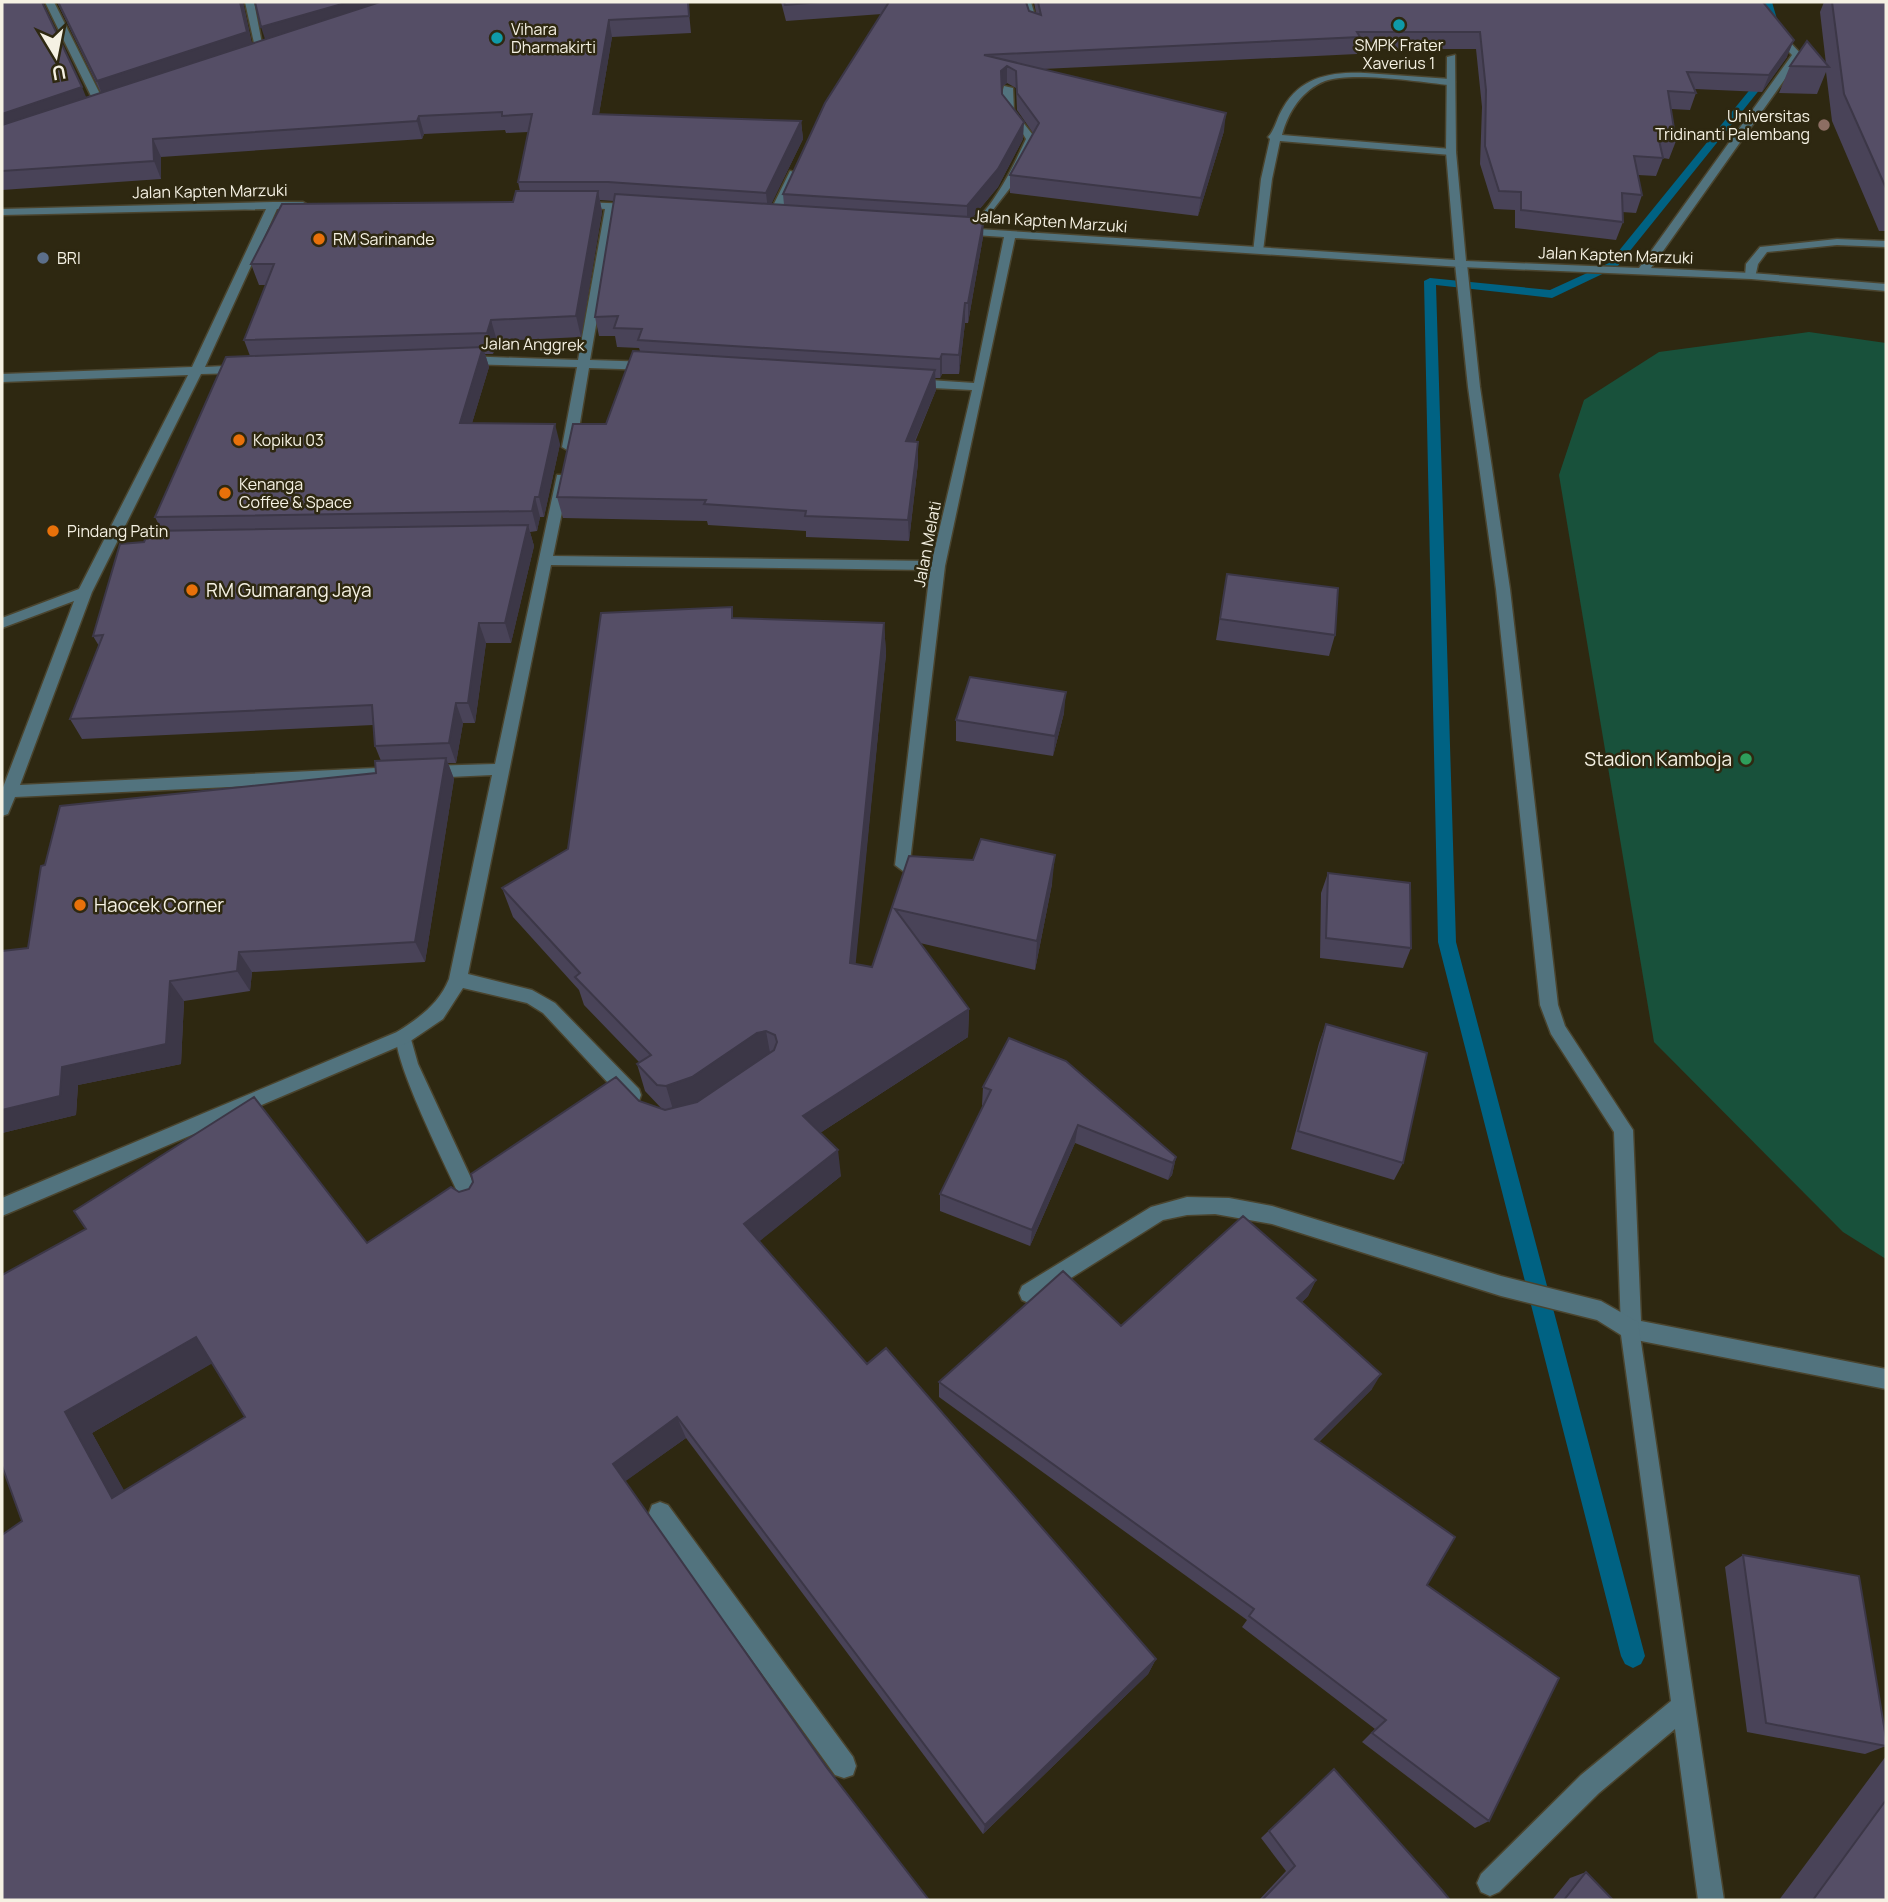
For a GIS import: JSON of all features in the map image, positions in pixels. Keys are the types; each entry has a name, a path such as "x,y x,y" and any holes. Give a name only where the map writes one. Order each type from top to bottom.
{"street":[{"path":"50,2 97,98 94,111 111,106"},
{"path":"249,2 261,52"},
{"path":"1026,2 1036,27"},
{"path":"1643,271 1797,55 1766,23 1753,2"},
{"path":"248,57 273,48"},
{"path":"1452,57 1451,152 1474,387 1503,589 1549,1005 1557,1029 1623,1130 1631,1329 1711,1900"},
{"path":"1257,251 1273,138 1298,92 1323,78 1391,77 1450,82"},
{"path":"970,231 987,215 1000,196 1019,167 1031,139 1025,128 1007,111 1004,104 1008,88"},
{"path":"1273,138 1451,152"},
{"path":"773,218 797,166"},
{"path":"2,810 85,592 116,546 273,205"},
{"name":"Jalan Kapten Marzuki","path":"2,212 312,205"},
{"path":"572,205 652,209"},
{"path":"2,1207 403,1037 432,1020 443,1008 458,979 546,560 543,538 586,362 611,205"},
{"path":"760,217 789,219"},
{"name":"Jalan Kapten Marzuki","path":"942,229 1257,251 1463,276 1584,269 1625,270 1751,276 1886,288"},
{"name":"Jalan Melati","path":"903,864 938,566 979,387 1010,234"},
{"path":"1751,276 1752,264 1765,249 1837,242 1886,244"},
{"name":"Jalan Anggrek","path":"447,360 586,362 667,367"},
{"path":"2,378 252,369"},
{"path":"898,382 979,387"},
{"path":"546,560 938,566"},
{"path":"2,623 85,592"},
{"path":"10,791 502,769"},
{"path":"458,979 532,997 549,1008 647,1111"},
{"path":"403,1037 409,1064 474,1206"},
{"path":"1029,1293 1158,1213 1179,1206 1234,1206 1272,1215 1501,1286 1601,1311 1631,1329 1886,1379"},
{"path":"660,1513 844,1766"},
{"path":"1490,1883 1590,1784 1684,1706"}],"green space":[{"name":"Stadion Kamboja","path":"1809,332 1886,343 1886,1259 1843,1232 1654,1042 1559,475 1584,400 1659,352"}],"building":[{"path":"2,2 42,2 82,87 2,114"},
{"path":"58,2 240,2 247,32 97,81"},
{"path":"255,2 349,2 261,27"},
{"path":"380,2 688,2 689,16 609,20 593,114 801,121 766,193 608,182 518,182 532,114 502,116 502,112 419,116 417,121 153,139 154,161 2,171 2,125"},
{"path":"784,2 822,2 785,5"},
{"path":"889,2 1026,2 1029,11 1041,15 1038,2 1763,2 1794,40 1769,75 1687,72 1696,93 1668,91 1676,141 1659,140 1663,158 1634,156 1642,195 1622,193 1623,222 1521,210 1521,192 1499,191 1485,146 1486,90 1480,32 1357,32 1360,37 984,55 1226,113 1201,198 1010,175 1039,123 1017,93 1016,71 1007,66 1001,71 1002,94 1024,122 998,169 967,206 783,194 825,103"},
{"path":"1832,2 1886,2 1886,188 1844,94"},
{"path":"1807,41 1829,67 1790,66"},
{"path":"516,191 598,191 576,316 491,320 487,333 244,340 274,264 251,264 282,204 513,202"},
{"path":"615,194 984,218 968,303 965,303 959,355 942,354 940,359 638,340 642,329 614,328 618,316 595,317"},
{"path":"483,347 460,423 555,424 539,497 535,497 532,511 155,517 226,357"},
{"path":"633,351 935,370 906,441 918,442 908,520 805,516 806,511 704,504 706,500 557,497 573,424 606,424"},
{"path":"528,525 505,623 479,623 468,703 456,703 449,743 375,746 372,705 70,719 103,635 93,636 120,544 144,542 149,531"},
{"path":"1227,574 1338,588 1335,635 1220,619"},
{"path":"732,607 732,618 884,623 850,963 872,967 909,856 973,860 981,839 1055,855 1037,941 895,909 969,1009 803,1116 838,1150 744,1224 867,1364 886,1348 1156,1659 985,1825 677,1417 613,1464 827,1768 929,1900 2,1900 2,1535 22,1521 2,1466 2,1275 86,1229 74,1211 254,1097 367,1243 451,1187 459,1192 469,1189 473,1182 471,1174 616,1077 639,1101 665,1110 697,1102 774,1050 777,1042 775,1035 766,1031 757,1033 692,1077 666,1086 657,1085 637,1064 651,1055 575,977 580,973 502,888 568,849 601,613","holes":["196,1337 245,1417 112,1498 65,1412"]},
{"path":"970,677 1066,692 1055,736 956,720"},
{"path":"446,758 415,942 239,952 237,971 170,981 166,1044 62,1067 60,1096 2,1110 2,951 28,948 41,866 45,865 60,806 376,773 375,761"},
{"path":"1328,873 1410,883 1411,948 1326,938"},
{"path":"1326,1024 1427,1053 1403,1163 1298,1131"},
{"path":"1009,1038 1066,1061 1176,1157 1173,1163 1078,1125 1032,1230 940,1194 991,1090 983,1087"},
{"path":"1243,1216 1316,1280 1297,1298 1381,1374 1315,1439 1455,1537 1427,1585 1559,1678 1489,1821 1372,1733 1386,1720 1249,1616 1254,1609 939,1382 1063,1271 1121,1326"},
{"path":"1743,1555 1859,1576 1886,1746 1766,1723"},
{"path":"1334,1769 1450,1900 1262,1900 1295,1866 1269,1831"},
{"path":"1886,1800 1886,1900 1813,1900"},
{"path":"1586,1872 1613,1900 1564,1900"}],"waterway":[{"path":"1767,2 1778,31"},
{"path":"1633,1656 1447,942 1430,281 1552,294 1613,265 1768,73"}],"place":[{"name":"SMPK Frater Xaverius 1","path":"1399,25"},
{"name":"Vihara Dharmakirti","path":"497,38"},
{"name":"Universitas Tridinanti Palembang","path":"1824,125"},
{"name":"RM Sarinande","path":"319,239"},
{"name":"BRI","path":"43,258"},
{"name":"Kopiku 03","path":"239,440"},
{"name":"Kenanga Coffee & Space","path":"225,493"},
{"name":"Pindang Patin","path":"53,531"},
{"name":"RM Gumarang Jaya","path":"192,590"},
{"name":"Stadion Kamboja","path":"1746,759"},
{"name":"Haocek Corner","path":"80,905"}]}
